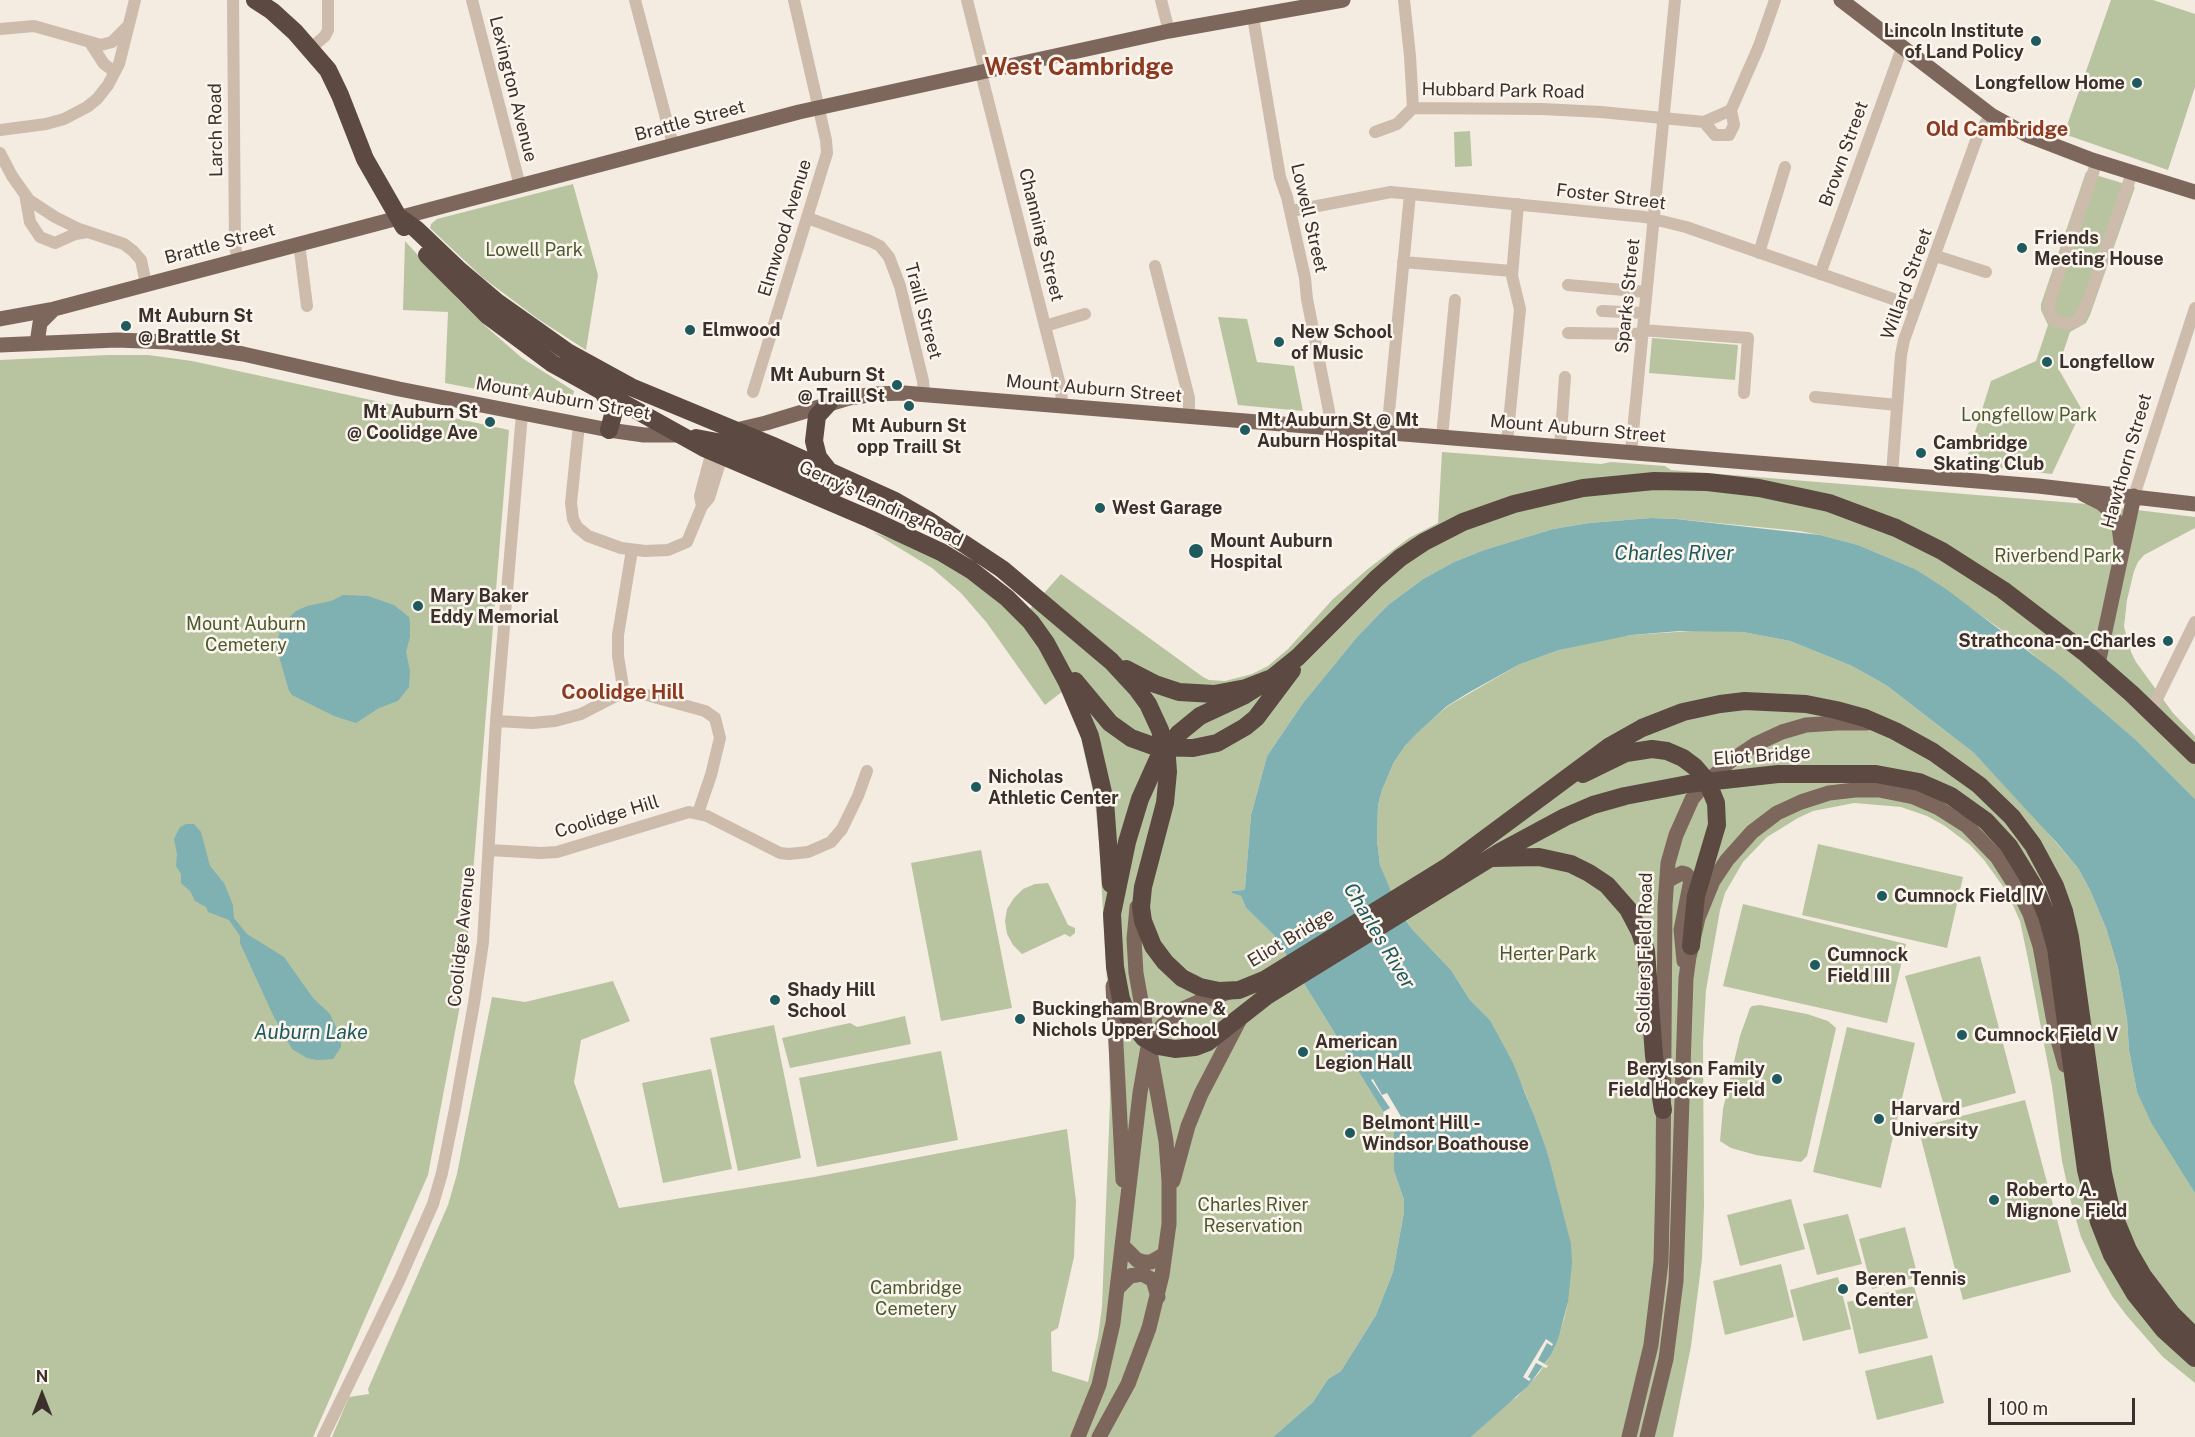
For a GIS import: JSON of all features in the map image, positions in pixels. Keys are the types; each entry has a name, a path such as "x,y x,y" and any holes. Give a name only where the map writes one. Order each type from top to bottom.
{"highway":[{"name":"Gerry's Landing Road","path":"255,0 284,21 311,48 332,77 365,159 406,232 461,291 487,315 540,356 604,394 717,454 902,532 957,561 986,581 1036,628 1051,652 1084,719 1099,766 1108,828 1112,914"},
{"name":"Gerry's Landing Road","path":"399,217 416,229 453,265 497,302 577,358 639,391 737,430 912,510 972,547 1002,569 1104,654 1143,696 1158,725 1165,748 1168,772 1166,796 1142,894 1142,917 1149,938 1160,957 1173,971 1191,984 1216,991 1232,991"},
{"path":"604,394 614,411 609,430"},
{"path":"829,404 817,416 814,441 820,460 833,473"},
{"path":"681,435 735,446 972,547"},
{"path":"1270,985 1218,1036 1198,1047 1171,1049 1149,1041 1137,1032 1126,1014 1119,993 1112,914 1134,817 1151,774 1165,748 1173,738 1195,720 1245,695 1272,678 1310,647 1369,586 1400,558 1424,542 1464,522 1506,507 1566,491 1618,484 1680,481 1742,485 1786,492 1846,508 1896,528 1942,551 1988,580 2098,664 2195,754"},
{"path":"1051,652 1114,727 1138,741 1165,748 1206,746 1223,741 1240,731 1256,718 1310,647"},
{"path":"1104,654 1147,680 1187,693 1232,692 1272,678"},
{"name":"Eliot Bridge","path":"1424,890 1447,867 1602,751 1666,717 1713,705 1761,701 1798,703 1836,710 1879,724"},
{"name":"Soldiers Field Road","path":"1879,724 1933,752 1979,785 2018,825 2047,869 2061,902 2070,936 2103,1173 2111,1209 2128,1250 2143,1276 2165,1306 2195,1337"},
{"path":"1550,789 1626,753 1643,749 1662,750 1679,756 1695,767 1707,782 1716,803 1717,825 1696,896 1691,946"},
{"name":"Eliot Bridge","path":"1232,991 1270,985 1424,890 1586,808 1625,796 1707,782 1796,774 1884,775 1910,780 1938,790 1966,805 1986,821 2009,846 2035,886 2047,916 2057,957 2077,1108"},
{"path":"1490,858 1534,857 1571,864 1598,879 1624,904 1638,927 1646,951 1654,1056 1663,1110"},
{"path":"2077,1108 2089,1187 2109,1248 2125,1278 2146,1309 2169,1335 2195,1358"}],"main road":[{"name":"Brattle Street","path":"0,319 54,309 674,145 906,87 1169,31 1252,17 1292,4 1343,0"},
{"path":"1841,0 1991,115 2027,135 2132,173 2195,192"},
{"path":"37,343 39,325 54,309"},
{"name":"Mount Auburn Street","path":"0,345 134,340 189,345 243,354 522,414 644,435 681,435 737,430 829,404 875,394 924,394 1892,474 2134,496 2195,504"},
{"path":"2072,490 2094,499 2110,511 2120,533 2121,554"},
{"name":"Hawthorn Street","path":"2098,664 2134,496"},
{"name":"Soldiers Field Road","path":"1629,1437 1647,1368 1657,1303 1662,1242 1666,881 1670,857 1679,828 1692,799 1707,782 1741,753 1782,732 1823,723 1879,724"},
{"path":"1647,1437 1666,1359 1676,1281 1686,973 1691,946 1701,910 1720,869 1748,836 1777,813 1809,799 1843,791 1879,790 1920,800 1954,817 1980,836 1997,856 2022,898 2038,939 2056,1033 2077,1108"},
{"path":"1666,881 1682,873 1691,880 1681,936 1686,973"},
{"path":"1100,1437 1133,1373 1149,1328 1158,1297 1165,1254 1169,1196 1166,1141 1138,988 1135,949 1137,908 1146,874"},
{"path":"1114,956 1114,1020 1125,1225"},
{"path":"1078,1437 1090,1412 1105,1365 1118,1288 1149,1041 1163,1025 1182,1010 1232,991"},
{"path":"1169,1196 1186,1133 1198,1101 1217,1060 1244,1013"},
{"path":"1123,1246 1137,1260 1144,1262 1151,1262 1165,1254"},
{"path":"1118,1288 1127,1278 1142,1274 1153,1280 1158,1297"}],"street":[{"path":"0,130 46,124 74,114 97,99 115,72 122,54 135,0"},
{"name":"Larch Road","path":"233,0 238,259"},
{"name":"Lexington Avenue","path":"472,0 520,186"},
{"path":"635,0 674,145"},
{"name":"Elmwood Avenue","path":"753,392 827,153 827,144 794,0"},
{"name":"Channing Street","path":"968,0 983,72 1061,389 1062,406"},
{"path":"1161,0 1169,31"},
{"name":"Hubbard Park Road","path":"1404,0 1413,108 1542,109 1704,122"},
{"name":"Sparks Street","path":"1631,452 1675,0"},
{"path":"1731,110 1704,122 1715,135 1728,135 1734,125 1731,110 1759,46 1775,0"},
{"path":"311,48 328,30 332,1"},
{"name":"Lowell Street","path":"1252,17 1281,177 1291,211 1305,278 1330,417 1330,428"},
{"path":"0,29 34,26 101,45 112,42 129,24"},
{"path":"91,44 104,64 115,72"},
{"name":"Brown Street","path":"1820,274 1902,48"},
{"path":"1375,132 1397,124 1413,108"},
{"name":"Willard Street","path":"1892,474 1902,350 1978,135 1991,115"},
{"path":"0,153 12,176 29,200 55,217 124,244 141,260 146,284"},
{"path":"2097,161 2050,300 2049,313 2055,321 2067,324 2076,322 2088,302 2132,173"},
{"path":"1759,253 1785,167"},
{"name":"Foster Street","path":"1291,211 1382,193 1518,204 1654,219 1916,307"},
{"path":"25,194 30,222 40,237 55,243 75,234 89,232"},
{"path":"1387,433 1410,194"},
{"path":"1507,442 1520,309 1512,279 1518,204"},
{"name":"Traill Street","path":"808,218 870,241 880,246 889,257 900,286 923,381 924,394"},
{"path":"299,243 308,306"},
{"path":"1936,256 1986,272"},
{"path":"1403,262 1512,271"},
{"path":"1155,266 1189,398 1189,416"},
{"path":"1568,285 1646,292"},
{"path":"1442,437 1455,300"},
{"name":"Hawthorn Street","path":"2134,496 2190,340 2195,308"},
{"path":"1602,311 1643,313"},
{"path":"1046,326 1085,314"},
{"path":"1568,333 1642,332 1748,338 1744,393"},
{"path":"1560,447 1565,377"},
{"path":"1815,397 1897,405"},
{"name":"Coolidge Avenue","path":"323,1437 399,1281 438,1189 457,1098 477,984 483,933 496,721 522,414"},
{"path":"579,424 571,503 573,519 582,532 598,541 632,550 668,550 682,545 690,536 702,506 700,496 717,454"},
{"path":"624,693 618,656 618,635 632,550"},
{"path":"2151,711 2195,622"},
{"path":"496,721 532,723 555,721 581,714 624,693 643,694 697,708 716,718 720,738 698,813 780,853 808,852 831,842 842,829 867,771"},
{"name":"Coolidge Hill","path":"489,850 541,854 557,852 682,813 698,813"}],"green space":[{"path":"2111,0 2153,0 2195,14 2195,87 2168,170 2064,134"},
{"path":"1470,131 1472,166 1455,167 1454,132"},
{"name":"Longfellow Park","path":"2086,172 2135,187 2090,315 2086,323 2070,332 2058,368 2082,410 2052,474 1965,464 1991,381 2036,361 2048,325 2041,310 2041,304"},
{"name":"Lowell Park","path":"573,184 598,275 586,350 538,319 482,277 430,228 437,219"},
{"name":"Lowell Park","path":"405,241 491,331 522,358 574,391 570,407 445,383 448,312 403,310"},
{"path":"1218,317 1247,319 1257,362 1294,366 1303,411 1238,405"},
{"path":"1652,338 1738,345 1735,380 1649,373"},
{"name":"Mount Auburn Cemetery","path":"148,355 192,361 509,430 464,984 428,1175 313,1437 0,1437 0,360"},
{"path":"1442,452 1601,464 1611,462 1665,466 1671,470 2087,504 2195,517 2195,528 2144,555 2138,562 2127,600 2124,627 2136,662 2173,713 2195,736 2195,799 2136,740 2013,638 1915,569 1858,545 1799,531 1651,518 1589,523 1553,529 1484,550 1454,562 1423,579 1388,605 1357,637 1303,703 1267,756 1251,815 1245,888 1233,891 1233,893 1241,896 1246,908 1274,935 1389,1121 1394,1134 1394,1171 1404,1200 1404,1212 1393,1272 1376,1315 1341,1371 1328,1379 1313,1402 1273,1437 332,1437 349,1397 369,1394 368,1389 448,1205 457,1174 492,997 525,1002 613,981 630,1021 581,1040 574,1082 619,1208 814,1177 1067,1129 1076,1201 1074,1257 1058,1328 1051,1332 1052,1371 1088,1382 1102,1307 1110,1103 1108,999 1099,842 1095,801 1081,738 1063,691 1045,705 987,623 961,593 932,568 873,532 908,545 963,571 1021,619 1061,574 1203,677 1209,680 1225,681 1252,674 1268,666 1288,649 1333,599 1369,568 1409,538 1438,523"},
{"name":"Herter Park","path":"1706,630 1743,632 1790,641 1852,666 1886,685 1974,753 2028,810 2078,868 2106,928 2118,968 2137,1092 2195,1193 2195,1383 2163,1357 2127,1316 2112,1296 2081,1237 2062,1161 2052,1086 2020,921 2007,892 1970,845 1945,826 1927,816 1901,807 1854,803 1813,811 1767,837 1743,862 1725,893 1720,910 1706,990 1703,1043 1702,1259 1691,1346 1673,1437 1471,1437 1517,1397 1539,1373 1551,1355 1564,1319 1568,1302 1551,1168 1525,1092 1490,1020 1470,1000 1451,970 1411,928 1389,890 1380,865 1377,840 1378,805 1382,790 1394,762 1417,732 1448,706 1518,665 1559,650 1603,639"},
{"name":"Cumnock Field IV","path":"1818,844 1963,877 1947,948 1802,915"},
{"path":"981,850 1012,1008 941,1021 911,863"},
{"path":"1048,883 1068,925 1075,928 1075,933 1070,937 1065,934 1022,954 1007,934 1005,921 1007,909 1023,889 1035,884"},
{"name":"Cumnock Field III","path":"1743,904 1906,944 1887,1023 1723,986"},
{"name":"Cumnock Field V","path":"1980,956 2016,1093 1946,1112 1905,976"},
{"name":"Berylson Family Field Hockey Field","path":"1760,1005 1807,1014 1828,1021 1836,1028 1807,1156 1801,1162 1756,1155 1731,1148 1720,1141 1723,1109 1740,1036 1750,1008"},
{"path":"905,1016 911,1044 790,1068 782,1038 850,1023 857,1027"},
{"path":"774,1025 801,1158 738,1171 710,1038"},
{"path":"1847,1027 1915,1043 1881,1188 1813,1172"},
{"path":"941,1051 958,1140 817,1167 799,1078"},
{"path":"711,1069 732,1169 663,1183 642,1083"},
{"name":"Roberto A. Mignone Field","path":"2025,1100 2071,1272 1963,1300 1918,1127"},
{"path":"1791,1199 1805,1249 1740,1266 1727,1215"},
{"path":"1848,1214 1862,1264 1817,1275 1803,1224"},
{"path":"1905,1227 1918,1277 1872,1289 1859,1239"},
{"path":"1781,1264 1794,1317 1725,1335 1713,1281"},
{"path":"1838,1277 1851,1329 1803,1341 1790,1290"},
{"path":"1914,1286 1928,1338 1859,1354 1847,1302"},
{"path":"1932,1355 1944,1403 1877,1420 1865,1371"}],"water":[{"name":"Charles River","path":"1651,518 1820,535 1858,545 1915,569 1946,589 2062,677 2136,740 2195,799 2195,1193 2152,1124 2137,1092 2118,968 2106,928 2090,890 2078,868 2057,843 1974,753 1886,685 1852,666 1790,641 1743,632 1680,631 1631,635 1559,650 1518,665 1468,693 1447,706 1417,733 1394,762 1382,790 1378,805 1377,840 1380,865 1397,906 1411,928 1451,970 1470,1000 1490,1020 1513,1063 1547,1151 1571,1244 1572,1263 1568,1302 1558,1339 1551,1355 1528,1386 1471,1437 1273,1437 1313,1402 1328,1379 1341,1371 1376,1315 1393,1272 1404,1212 1404,1200 1394,1171 1394,1134 1389,1121 1274,935 1246,908 1241,896 1232,893 1232,891 1245,888 1251,815 1267,756 1303,703 1357,637 1388,605 1423,579 1454,562 1484,550 1553,529 1589,523"},
{"path":"343,595 368,596 394,605 409,617 410,623 410,637 406,652 410,671 409,687 398,701 379,708 356,723 334,716 292,695 276,646 282,624 296,611 331,601"},
{"name":"Auburn Lake","path":"194,824 201,832 210,866 224,883 233,905 234,918 247,934 284,957 313,998 330,1014 341,1038 341,1047 333,1059 307,1058 292,1049 273,1015 240,943 240,936 229,920 208,912 206,907 195,901 190,891 181,883 181,874 176,866 177,854 174,839 180,827"}],"pier":[{"path":"1373,1079 1382,1095 1387,1093 1406,1125 1401,1128 1395,1118 1389,1121 1383,1112 1390,1108 1371,1080"},
{"path":"1546,1339 1553,1344 1552,1346 1547,1343 1538,1360 1548,1366 1546,1368 1536,1363 1528,1377 1531,1379 1529,1381 1523,1377"}],"place":[{"name":"Lincoln Institute of Land Policy","path":"2036,41"},
{"name":"Longfellow Home","path":"2137,83"},
{"name":"Friends Meeting House","path":"2022,248"},
{"name":"Mt Auburn St @ Brattle St","path":"126,326"},
{"name":"Elmwood","path":"690,330"},
{"name":"New School of Music","path":"1279,342"},
{"name":"Longfellow","path":"2047,362"},
{"name":"Mt Auburn St @ Traill St","path":"897,385"},
{"name":"Mt Auburn St opp Traill St","path":"909,406"},
{"name":"Mt Auburn St @ Coolidge Ave","path":"490,422"},
{"name":"Mt Auburn St @ Mt Auburn Hospital","path":"1245,430"},
{"name":"Cambridge Skating Club","path":"1921,453"},
{"name":"West Garage","path":"1100,508"},
{"name":"Mount Auburn Hospital","path":"1196,551"},
{"name":"Mary Baker Eddy Memorial","path":"418,606"},
{"name":"Strathcona-on-Charles","path":"2168,641"},
{"name":"Nicholas Athletic Center","path":"976,787"},
{"name":"Cumnock Field IV","path":"1882,896"},
{"name":"Cumnock Field III","path":"1815,965"},
{"name":"Shady Hill School","path":"775,1000"},
{"name":"Buckingham Browne & Nichols Upper School","path":"1020,1019"},
{"name":"Cumnock Field V","path":"1962,1035"},
{"name":"American Legion Hall","path":"1303,1052"},
{"name":"Berylson Family Field Hockey Field","path":"1777,1079"},
{"name":"Harvard University","path":"1879,1119"},
{"name":"Belmont Hill - Windsor Boathouse","path":"1350,1133"},
{"name":"Roberto A. Mignone Field","path":"1994,1200"},
{"name":"Beren Tennis Center","path":"1843,1289"}],"district":[{"name":"West Cambridge","path":"1079,68"},
{"name":"Old Cambridge","path":"1997,130"},
{"name":"Coolidge Hill","path":"623,693"}],"park label":[{"name":"Riverbend Park","path":"2058,556"},
{"name":"Charles River Reservation","path":"1253,1215"},
{"name":"Cambridge Cemetery","path":"916,1298"}]}
